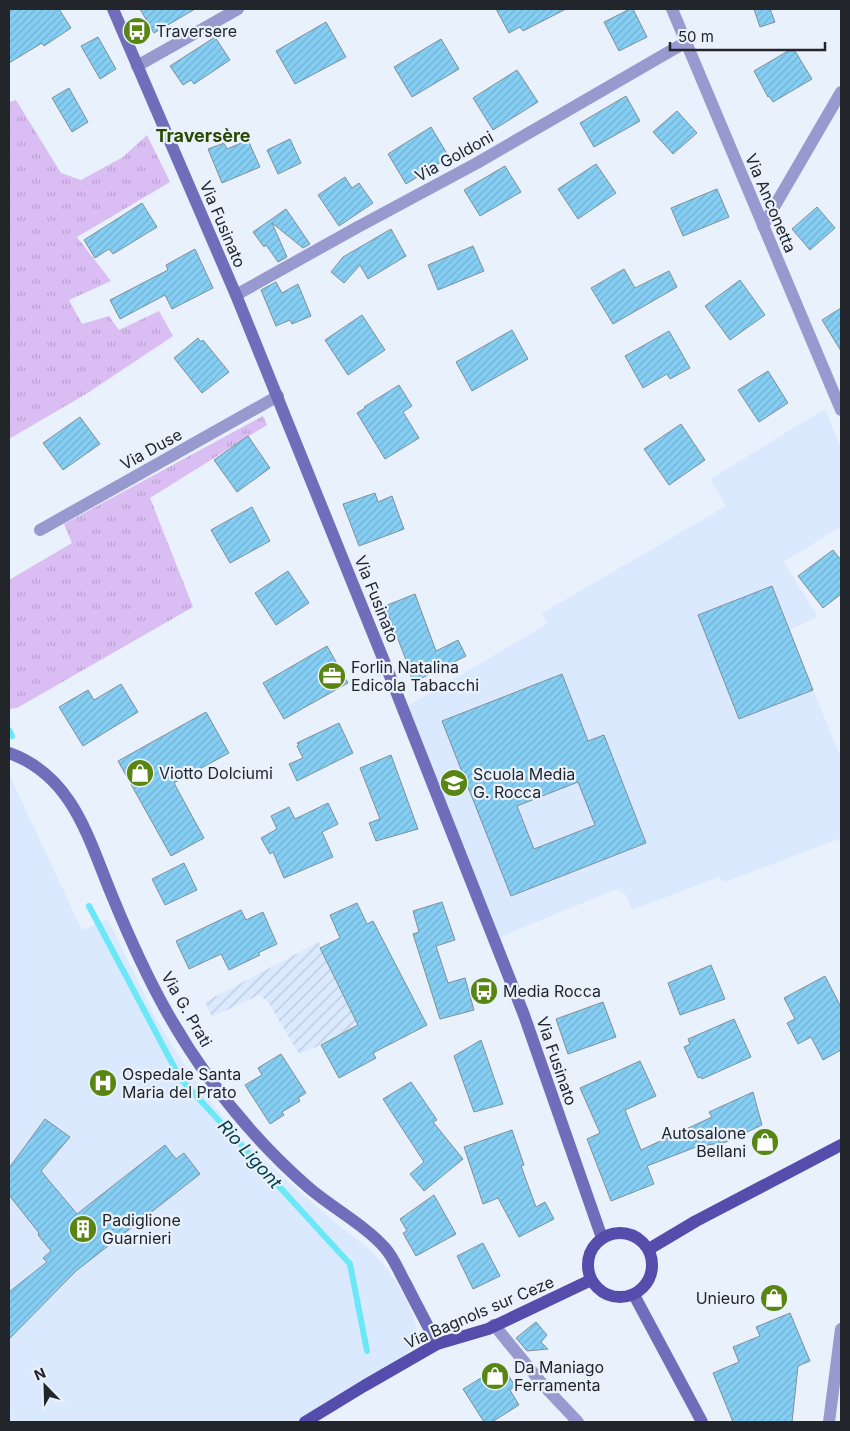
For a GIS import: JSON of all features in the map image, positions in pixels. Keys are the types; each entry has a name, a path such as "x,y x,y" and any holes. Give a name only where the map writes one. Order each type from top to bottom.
{"main road":[{"name":"Via Fusinato","path":"113,9 278,396 524,1016 602,1238"},
{"name":"Via G. Prati","path":"9,753 21,757 34,765 54,781 73,807 84,826 130,938 153,984 182,1038 209,1077 244,1123 284,1165 331,1206 366,1231 385,1248 437,1344"},
{"path":"649,1249 696,1221 841,1146"},
{"path":"622,1232 633,1235 649,1249 652,1259 652,1270 649,1280 634,1295 625,1298 605,1294 591,1280 588,1272 590,1253 602,1238 622,1232"},
{"name":"Via Bagnols sur Ceze","path":"304,1422 437,1344 488,1329 591,1280"},
{"path":"634,1295 702,1422"}],"street":[{"path":"137,66 238,9"},
{"name":"Via Anconetta","path":"672,9 841,410"},
{"name":"Via Goldoni","path":"236,295 477,163 686,42"},
{"path":"763,226 841,92"},
{"name":"Via Duse","path":"40,530 278,396"},
{"path":"494,1325 544,1386 578,1422"},
{"path":"829,1422 841,1329"}],"shaded area":[{"path":"825,409 841,448 841,526 784,562 818,617 789,630 841,758 841,838 725,882 719,877 632,910 626,895 617,889 507,934 494,942 401,710 547,624 542,613 726,506 710,479"},
{"name":"Ospedale Santa Maria del Prato","path":"9,774 82,930 108,919 155,1017 182,1061 214,1106 247,1144 286,1180 371,1250 389,1271 405,1297 414,1319 418,1336 414,1346 392,1368 300,1422 9,1422"},
{"path":"373,921 412,997 321,1045 299,1054 268,1002 259,995 212,1017 205,1002 319,942 321,948"}],"green space":[{"path":"16,100 61,173 81,180 123,157 147,135 170,182 77,237 111,281 69,300 82,324 109,316 119,330 159,311 173,336 86,394 9,439 9,102"},
{"path":"263,416 267,425 150,498 193,607 17,708 9,709 9,580 72,543 64,524"}],"building":[{"path":"9,9 59,9 71,28 44,46 42,43 9,63"},
{"path":"140,9 195,9 154,33"},
{"path":"496,9 566,9 523,31 520,27 509,33"},
{"path":"633,9 647,37 619,51 604,22"},
{"path":"754,9 770,9 775,22 760,27"},
{"path":"326,22 346,57 295,84 276,51"},
{"path":"98,37 116,69 100,79 81,46"},
{"path":"215,37 230,60 194,84 191,80 183,85 170,66"},
{"path":"441,39 459,69 412,97 394,67"},
{"path":"788,51 795,51 812,79 773,102 768,97 754,71"},
{"path":"517,70 538,102 493,130 473,98"},
{"path":"69,88 88,122 72,132 52,98"},
{"path":"626,96 640,121 594,147 580,123"},
{"path":"677,111 697,133 673,154 653,132"},
{"path":"431,127 449,157 406,184 388,154"},
{"path":"290,139 301,163 278,174 267,150"},
{"path":"248,140 260,167 222,183 208,149 224,143 227,149"},
{"path":"596,164 616,193 578,219 558,189"},
{"path":"505,166 521,192 480,216 464,190"},
{"path":"345,177 352,188 359,183 373,203 339,226 318,195"},
{"path":"717,189 729,217 683,236 671,208"},
{"path":"142,203 157,227 113,254 109,249 95,258 84,240"},
{"path":"817,207 835,228 810,250 792,229"},
{"path":"286,209 310,244 303,248 272,223 287,257 278,262 266,245 264,247 253,232"},
{"path":"391,229 406,256 368,279 360,265 344,283 331,272 343,257"},
{"path":"473,246 484,271 438,290 428,265"},
{"path":"195,249 213,288 172,309 165,295 120,319 110,300 168,270 166,265"},
{"path":"624,269 635,288 669,271 677,287 613,324 591,288"},
{"path":"740,280 765,315 730,340 705,306"},
{"path":"276,282 282,293 298,284 311,316 292,324 290,320 276,326 261,290"},
{"path":"841,308 841,351 822,320"},
{"path":"362,315 385,350 348,375 325,340"},
{"path":"512,330 528,359 472,391 456,362"},
{"path":"669,331 690,368 670,379 667,374 643,388 625,356"},
{"path":"198,338 201,342 203,340 229,372 202,393 174,358"},
{"path":"768,371 788,403 759,422 738,390"},
{"path":"399,385 412,406 403,412 419,438 385,459 357,413"},
{"path":"80,417 100,444 63,470 43,443"},
{"path":"681,424 705,460 669,485 644,449"},
{"path":"248,436 270,468 237,492 214,460"},
{"path":"375,493 378,502 392,496 404,529 359,546 343,504"},
{"path":"252,507 270,541 230,563 211,530"},
{"path":"833,550 841,560 841,594 823,608 798,576"},
{"path":"288,571 309,603 276,625 255,593"},
{"path":"772,586 813,690 739,719 698,615"},
{"path":"415,594 436,651 458,640 466,656 414,682 406,666 408,665 385,606"},
{"path":"327,646 348,683 284,719 263,683"},
{"path":"562,674 588,741 604,735 646,843 511,896 442,721","holes":["578,782 595,825 534,849 517,806"]},
{"path":"121,684 138,712 83,746 59,707 88,690 94,700"},
{"path":"206,712 229,753 174,783 204,838 171,856 118,761"},
{"path":"339,723 353,753 297,781 289,764 303,758 297,743"},
{"path":"391,755 418,829 376,841 369,823 380,819 360,768"},
{"path":"328,803 338,824 322,832 333,857 284,878 273,852 270,854 261,838 277,829 271,816 289,807 295,819"},
{"path":"184,863 197,890 165,905 152,879"},
{"path":"442,902 455,940 436,946 448,983 465,978 474,1010 440,1019 413,934 419,932 413,911"},
{"path":"357,903 367,924 373,921 427,1025 373,1053 376,1058 339,1078 321,1045 358,1025 320,948 340,938 330,915"},
{"path":"241,910 246,920 263,912 277,944 258,953 260,955 229,970 221,954 189,969 176,941"},
{"path":"711,965 725,999 680,1015 668,983"},
{"path":"825,976 841,1007 841,1050 823,1060 811,1037 798,1044 787,1023 795,1019 784,998"},
{"path":"603,1002 616,1037 568,1054 556,1019"},
{"path":"734,1019 751,1057 702,1079 701,1077 698,1078 684,1047 690,1044 688,1039"},
{"path":"481,1040 503,1104 474,1112 454,1056"},
{"path":"281,1054 306,1093 298,1098 300,1101 282,1112 284,1115 270,1124 245,1085 262,1075 258,1068"},
{"path":"640,1061 656,1096 625,1110 641,1150 712,1117 709,1112 753,1092 762,1125 726,1142 696,1147 647,1166 654,1184 611,1201 587,1139 600,1133 580,1088"},
{"path":"411,1082 437,1120 433,1122 463,1159 424,1191 410,1174 424,1162 383,1099"},
{"name":"Padiglione Guarnieri","path":"45,1119 70,1137 41,1171 77,1214 165,1145 176,1159 184,1153 200,1174 76,1271 9,1339 9,1292 47,1262 43,1258 51,1251 9,1195 9,1168"},
{"path":"512,1130 524,1165 521,1166 536,1207 545,1202 554,1219 519,1237 498,1198 483,1204 464,1147"},
{"path":"434,1195 456,1234 416,1256 403,1233 407,1231 400,1219"},
{"path":"483,1243 500,1276 473,1289 457,1256"},
{"path":"790,1313 810,1361 798,1366 792,1422 733,1422 713,1373 739,1362 733,1347 760,1336 756,1327"},
{"path":"536,1322 547,1335 541,1342 548,1349 527,1351 516,1338"},
{"path":"502,1365 515,1386 510,1390 519,1405 492,1422 484,1422 463,1389"}],"waterway":[{"name":"Rio Ligont","path":"9,730 12,736"},
{"name":"Rio Ligont","path":"89,906 180,1078 350,1264 367,1351"}],"place":[{"name":"Traversere","path":"137,31"},
{"name":"Forlin Natalina Edicola Tabacchi","path":"332,676"},
{"name":"Viotto Dolciumi","path":"140,773"},
{"name":"Scuola Media G. Rocca","path":"454,783"},
{"name":"Media Rocca","path":"484,991"},
{"name":"Ospedale Santa Maria del Prato","path":"103,1083"},
{"name":"Autosalone Bellani","path":"765,1142"},
{"name":"Padiglione Guarnieri","path":"83,1229"},
{"name":"Unieuro","path":"774,1298"},
{"name":"Da Maniago Ferramenta","path":"495,1376"}],"district":[{"name":"Traversère","path":"203,135"}]}
